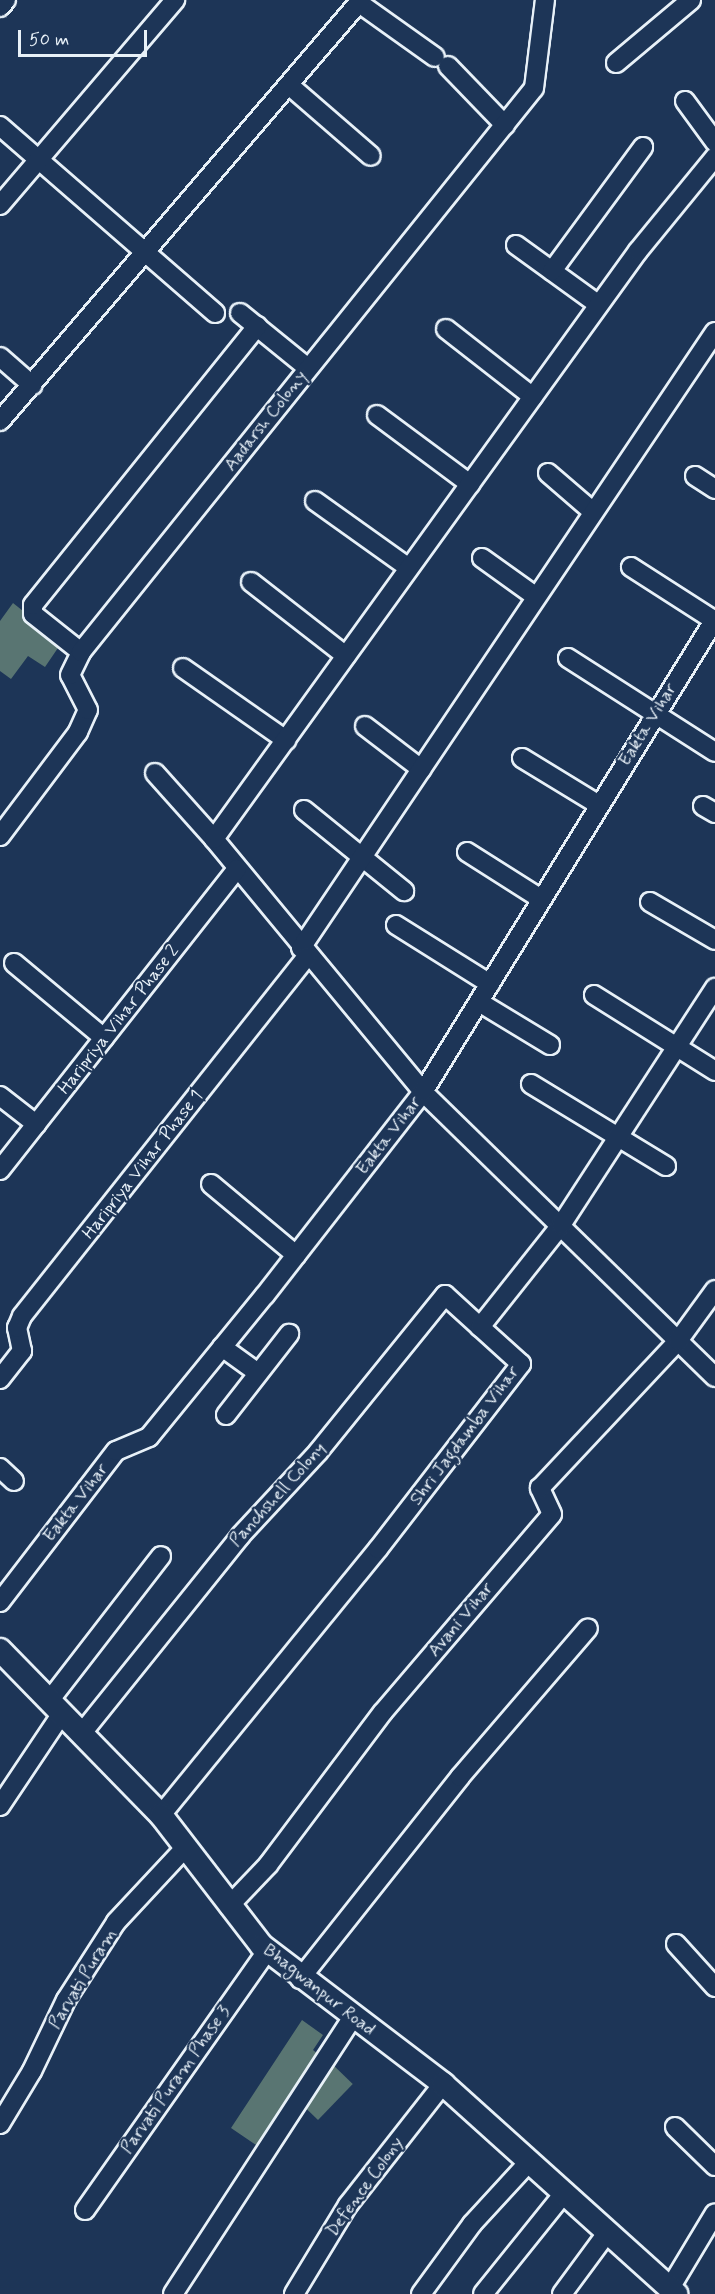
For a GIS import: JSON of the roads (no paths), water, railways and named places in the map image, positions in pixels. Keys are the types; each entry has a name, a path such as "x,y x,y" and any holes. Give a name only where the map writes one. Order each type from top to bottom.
{"street":[{"path":"0,7 6,0"},
{"path":"0,206 175,0"},
{"name":"Aadarsh Colony","path":"0,836 78,732 88,710 70,675 81,652 505,125 537,82 545,0"},
{"path":"616,63 671,6 691,0"},
{"path":"0,421 360,1 442,61 505,125"},
{"path":"289,85 371,156"},
{"path":"685,101 709,116 715,141"},
{"path":"0,126 215,313"},
{"path":"552,271 644,147"},
{"path":"214,839 599,305 715,157"},
{"path":"516,245 599,305"},
{"path":"240,313 308,368"},
{"path":"81,652 33,614 33,605 257,326"},
{"path":"446,329 533,397"},
{"path":"304,952 362,856 592,511 715,332"},
{"path":"0,357 32,385"},
{"path":"377,415 470,484"},
{"path":"549,473 592,511"},
{"path":"695,476 715,489"},
{"path":"315,501 409,568"},
{"path":"482,558 535,596"},
{"path":"631,567 715,620"},
{"path":"251,582 346,656"},
{"name":"Eakta Vihar","path":"0,1602 116,1452 149,1437 296,1255 423,1092 715,620"},
{"path":"568,658 656,712 715,752"},
{"path":"183,668 286,740"},
{"path":"365,726 420,769"},
{"path":"522,758 599,805"},
{"path":"155,773 214,839 304,952 423,1092 715,1377"},
{"path":"304,810 404,891"},
{"path":"467,852 541,899"},
{"name":"Haripriya Vihar Phase 2","path":"0,1170 237,869"},
{"path":"650,902 715,940"},
{"path":"396,925 490,984"},
{"name":"Haripriya Vihar Phase 1","path":"0,1378 22,1351 17,1328 22,1316 304,952"},
{"path":"14,963 104,1038"},
{"path":"480,1327 561,1225 715,988"},
{"path":"594,996 715,1071"},
{"path":"479,1002 550,1045"},
{"path":"531,1084 666,1166"},
{"path":"0,1096 36,1124"},
{"path":"211,1184 296,1255"},
{"path":"678,1341 715,1290"},
{"name":"Panchshell Colony","path":"81,1733 241,1535 318,1452 445,1295 480,1327"},
{"name":"Shri Jagdamba Vihar","path":"161,1815 378,1549 521,1364 480,1327"},
{"path":"226,1415 289,1334"},
{"name":"Avani Vihar","path":"229,1906 268,1865 383,1712 552,1514 540,1488 678,1341"},
{"path":"222,1347 258,1373"},
{"path":"0,1468 14,1481"},
{"path":"0,1806 55,1708 161,1556"},
{"path":"300,1979 460,1777 588,1628"},
{"name":"Bhagwanpur Road","path":"0,1650 161,1815 229,1906 267,1951 300,1979 443,2084 673,2291"},
{"name":"Parvati Puram","path":"0,2124 32,2071 66,2000 116,1922 185,1848"},
{"path":"676,1944 715,1987"},
{"name":"Parvati Puram Phase 3","path":"85,2210 267,1951"},
{"path":"173,2294 352,2017"},
{"name":"Defence Colony","path":"294,2294 348,2205 443,2084"},
{"path":"675,2127 715,2166"},
{"path":"421,2294 472,2224 530,2161"},
{"path":"483,2294 565,2192"},
{"path":"673,2291 715,2212"},
{"path":"562,2294 607,2233"}]}
